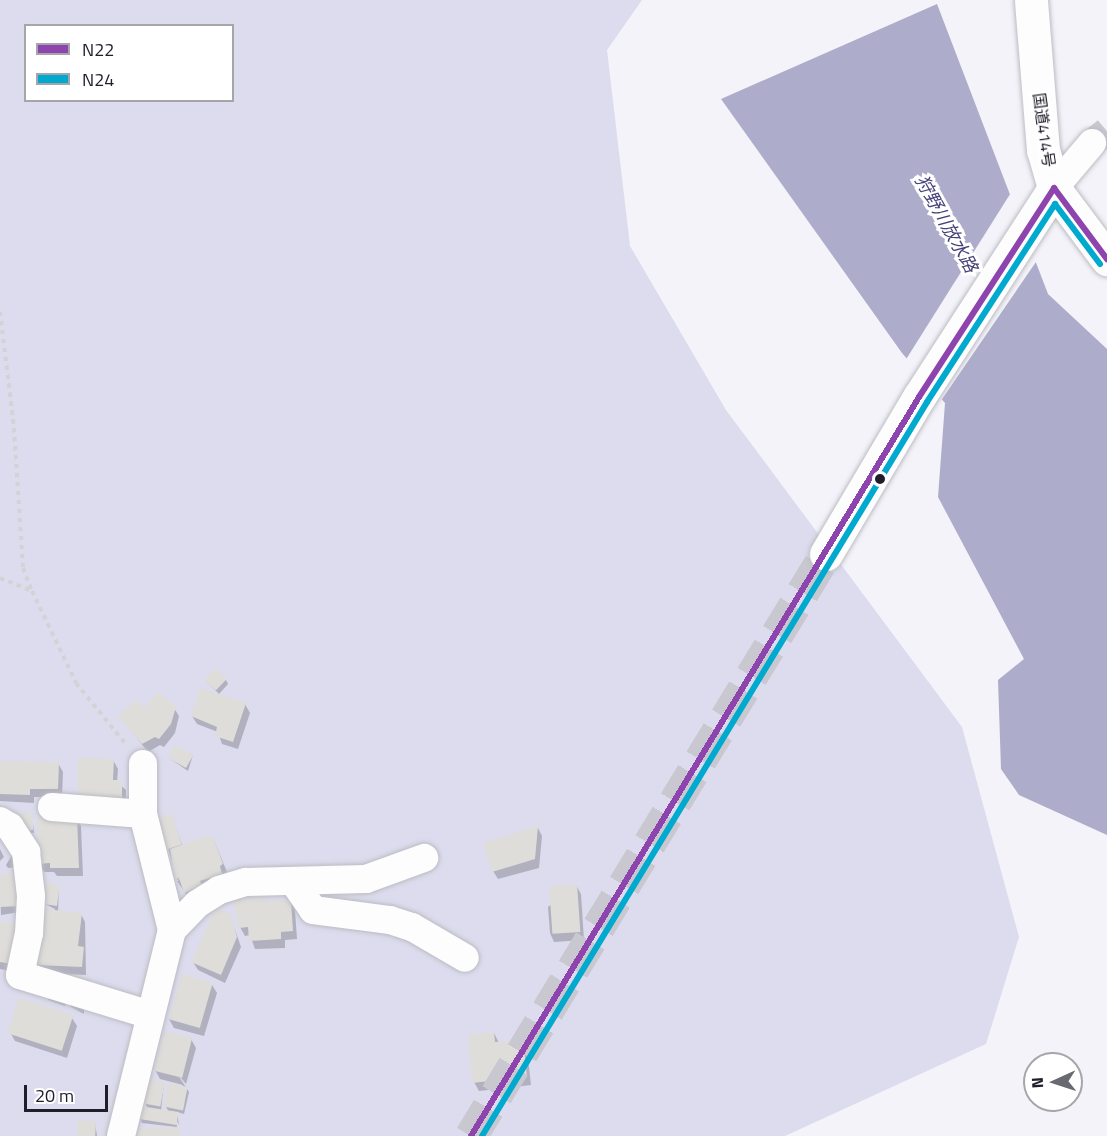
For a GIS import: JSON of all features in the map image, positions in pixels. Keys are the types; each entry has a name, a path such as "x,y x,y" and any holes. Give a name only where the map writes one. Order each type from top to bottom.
{"main road":[{"name":"国道414号","path":"826,554 919,397 1054,188 1043,150 1031,0"},
{"path":"1054,188 1107,259"}],"street":[{"path":"1054,188 1092,143"},
{"path":"121,1136 172,930 143,814 143,764"},
{"path":"52,807 143,814"},
{"path":"0,821 10,827 26,852 31,896 29,933 20,975 150,1015"},
{"path":"172,930 197,904 219,890 246,882 382,877 424,858"},
{"path":"293,881 313,910 401,923 465,958"}],"path":[{"path":"0,312 13,416 23,568 76,683 143,764"},
{"path":"0,578 32,591"}],"shaded area":[{"path":"0,0 642,0 607,50 630,246 726,410 962,727 1019,937 986,1044 785,1136 0,1136"}],"water":[{"name":"狩野川放水路","path":"937,4 1048,294 1107,349 1107,835 1019,795 1001,769 998,680 1024,659 938,497 945,403 902,353 721,99"}],"pier":[{"path":"1012,191 1038,259 940,402 905,361"}],"building":[{"path":"215,668 227,679 216,691 204,680"},
{"path":"200,688 246,703 233,742 215,736 217,727 191,716"},
{"path":"159,692 176,707 171,724 159,739 155,737 142,744 118,717 135,699 144,708"},
{"path":"174,746 194,754 186,768 168,758"},
{"path":"78,758 114,759 113,780 122,780 122,800 78,800"},
{"path":"0,761 59,762 58,789 30,789 30,795 0,794"},
{"path":"33,813 33,830 23,831 12,814"},
{"path":"172,814 182,844 167,849 157,819"},
{"path":"77,816 79,868 50,868 50,863 38,864 37,818"},
{"path":"538,826 535,859 492,872 483,843"},
{"path":"206,836 213,837 223,864 220,866 222,874 200,881 202,886 184,893 179,878 175,880 170,849"},
{"path":"15,873 20,906 0,907 0,874"},
{"path":"45,883 60,885 57,906 42,904"},
{"path":"577,884 580,932 552,934 549,886"},
{"path":"265,897 265,901 291,900 293,931 281,932 281,939 249,941 248,927 239,928 233,899"},
{"path":"216,907 231,914 237,937 221,975 191,962"},
{"path":"46,909 82,913 78,946 84,947 82,967 35,965 41,917 45,917"},
{"path":"0,921 22,925 17,965 0,962"},
{"path":"182,974 213,983 200,1028 169,1019"},
{"path":"19,998 73,1016 62,1051 8,1033"},
{"path":"164,1031 192,1038 182,1078 154,1071"},
{"path":"494,1032 495,1042 523,1039 527,1077 472,1083 468,1035"},
{"path":"148,1079 165,1082 160,1107 144,1104"},
{"path":"168,1083 188,1087 183,1110 163,1107"},
{"path":"140,1106 179,1112 176,1125 138,1119"},
{"path":"78,1120 96,1121 95,1136 77,1136"},
{"path":"133,1128 180,1128 180,1136 133,1136"}],"tunnel":[{"path":"1092,143 1107,131"},
{"path":"471,1136 826,554"}],"transit line":[{"name":"N22","path":"471,1136 919,397 1054,188 1107,259"},
{"name":"N24","path":"482,1136 927,402 1055,204 1100,264"}]}
